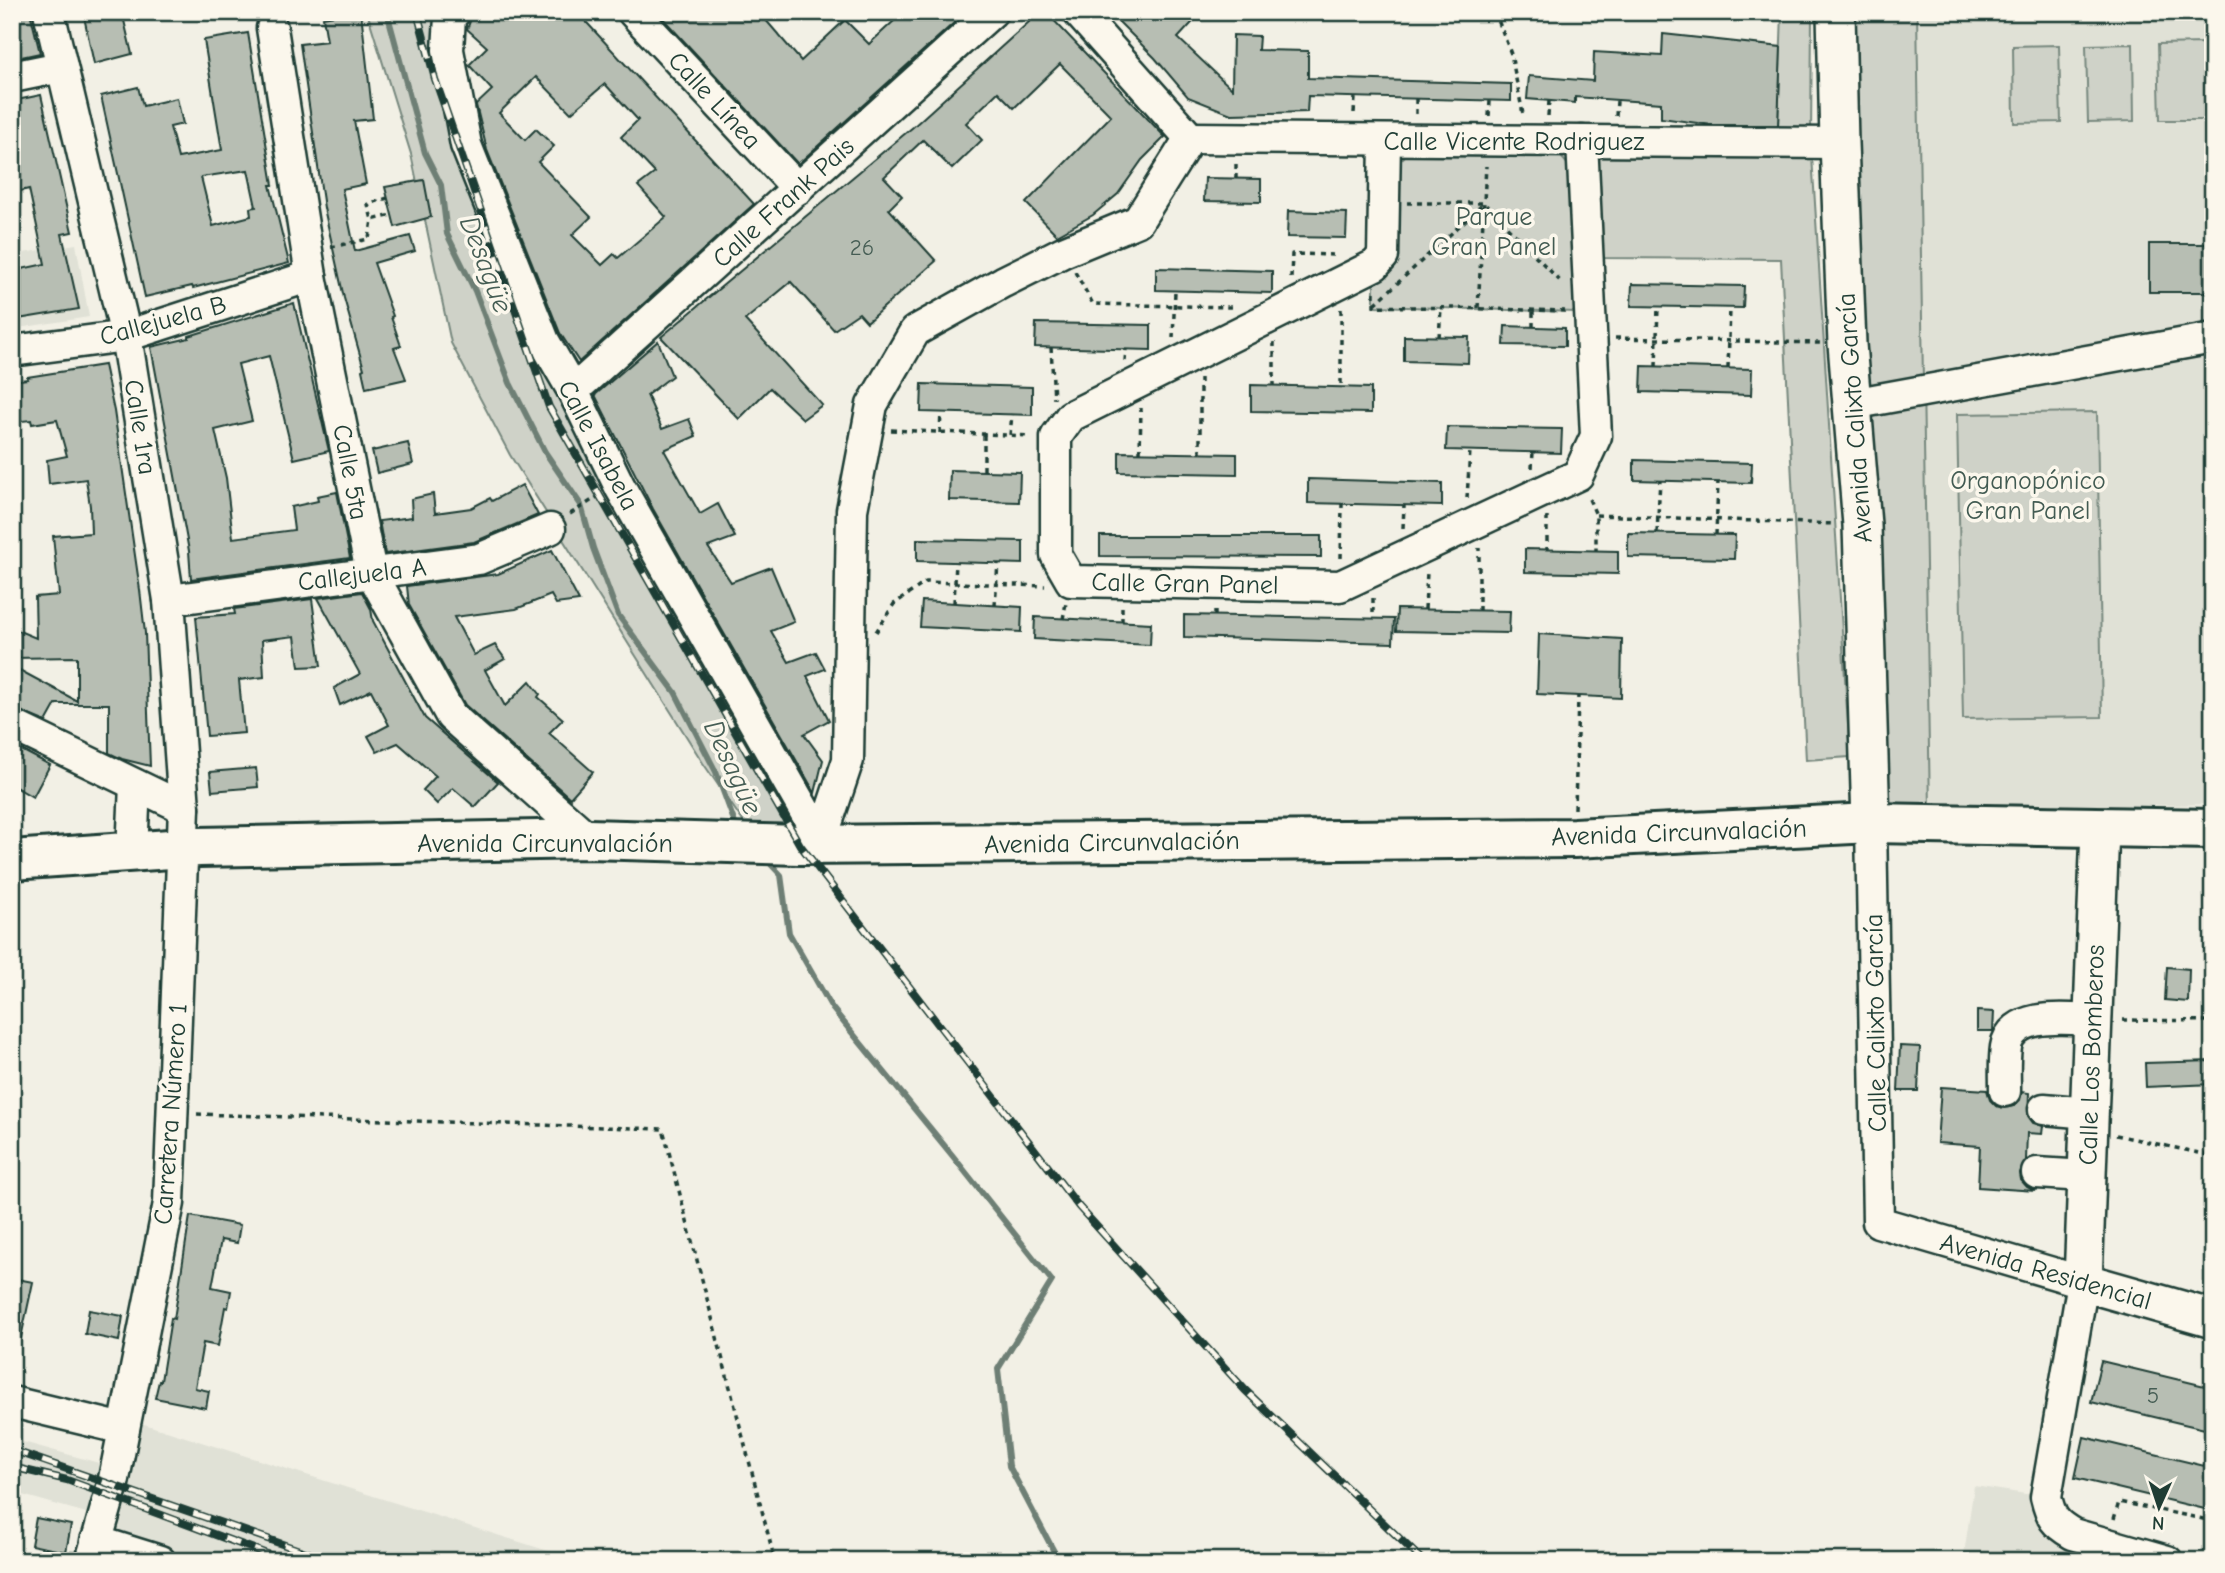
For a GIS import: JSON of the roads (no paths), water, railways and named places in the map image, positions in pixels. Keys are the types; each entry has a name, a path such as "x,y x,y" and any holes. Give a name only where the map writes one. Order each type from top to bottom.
{"highway":[{"name":"Avenida Circunvalación","path":"12,860 184,848 589,839 750,844 1574,838 1871,823 2213,829"}],"main road":[{"name":"Avenida Calixto García","path":"1836,12 1847,344 1862,525 1871,823"},
{"name":"Calle Los Bomberos","path":"2083,1282 2100,828"},
{"name":"Avenida Residencial","path":"2083,1282 2213,1319"}],"street":[{"name":"Calle 1ra","path":"49,12 126,336 169,600 184,808 184,848"},
{"name":"Calle Línea","path":"633,12 798,188"},
{"name":"Calle Frank Pais","path":"573,391 992,12"},
{"path":"822,843 848,760 852,510 872,405 915,331 1003,282 1138,221 1190,138 1078,12"},
{"name":"Calle Isabela","path":"452,15 447,50 466,145 544,341 573,391 620,487 822,843"},
{"name":"Calle 5ta","path":"272,28 310,267 371,572 451,716 589,839"},
{"path":"12,77 61,67"},
{"name":"Calle Vicente Rodriguez","path":"1190,138 1839,143"},
{"name":"Calle Gran Panel","path":"1385,139 1384,203 1379,260 1341,282 1071,416 1056,437 1056,555 1071,581 1340,586 1578,475 1597,436 1582,141"},
{"name":"Callejuela B","path":"12,351 126,336 310,267"},
{"path":"1852,404 2213,338"},
{"name":"Callejuela A","path":"169,600 479,559 550,529"},
{"path":"12,725 184,808"},
{"path":"132,852 135,785"},
{"name":"Calle Calixto García","path":"1871,823 1878,1222"},
{"name":"Carretera Número 1","path":"93,1551 110,1496 169,1203 184,848"},
{"path":"2005,1091 2006,1044 2013,1033 2037,1020 2093,1020"},
{"path":"2044,1109 2089,1122"},
{"path":"2037,1173 2086,1175"},
{"name":"Avenida Residencial","path":"1878,1222 2083,1282"},
{"path":"2083,1282 2046,1497 2050,1515 2060,1526 2073,1534 2167,1561"},
{"path":"12,1402 124,1429"},
{"path":"93,1551 160,1561"}],"waterway":[{"name":"Desagüe","path":"387,12 425,153 441,185 447,234 475,291 510,383 545,452 581,505 593,548 618,615 675,692 716,772 737,829"},
{"name":"Desagüe","path":"764,857 781,875 789,933 832,1008 1052,1281 998,1369 1009,1466 1059,1561"}],"railway":[{"path":"417,12 435,79 549,407 800,845 1079,1207 1245,1390 1423,1561"},
{"path":"12,1450 331,1561"},
{"path":"12,1467 67,1480 286,1561"}],"park label":[{"name":"Parque Gran Panel","path":"1494,231"},
{"name":"Organopónico Gran Panel","path":"2028,495"}]}
